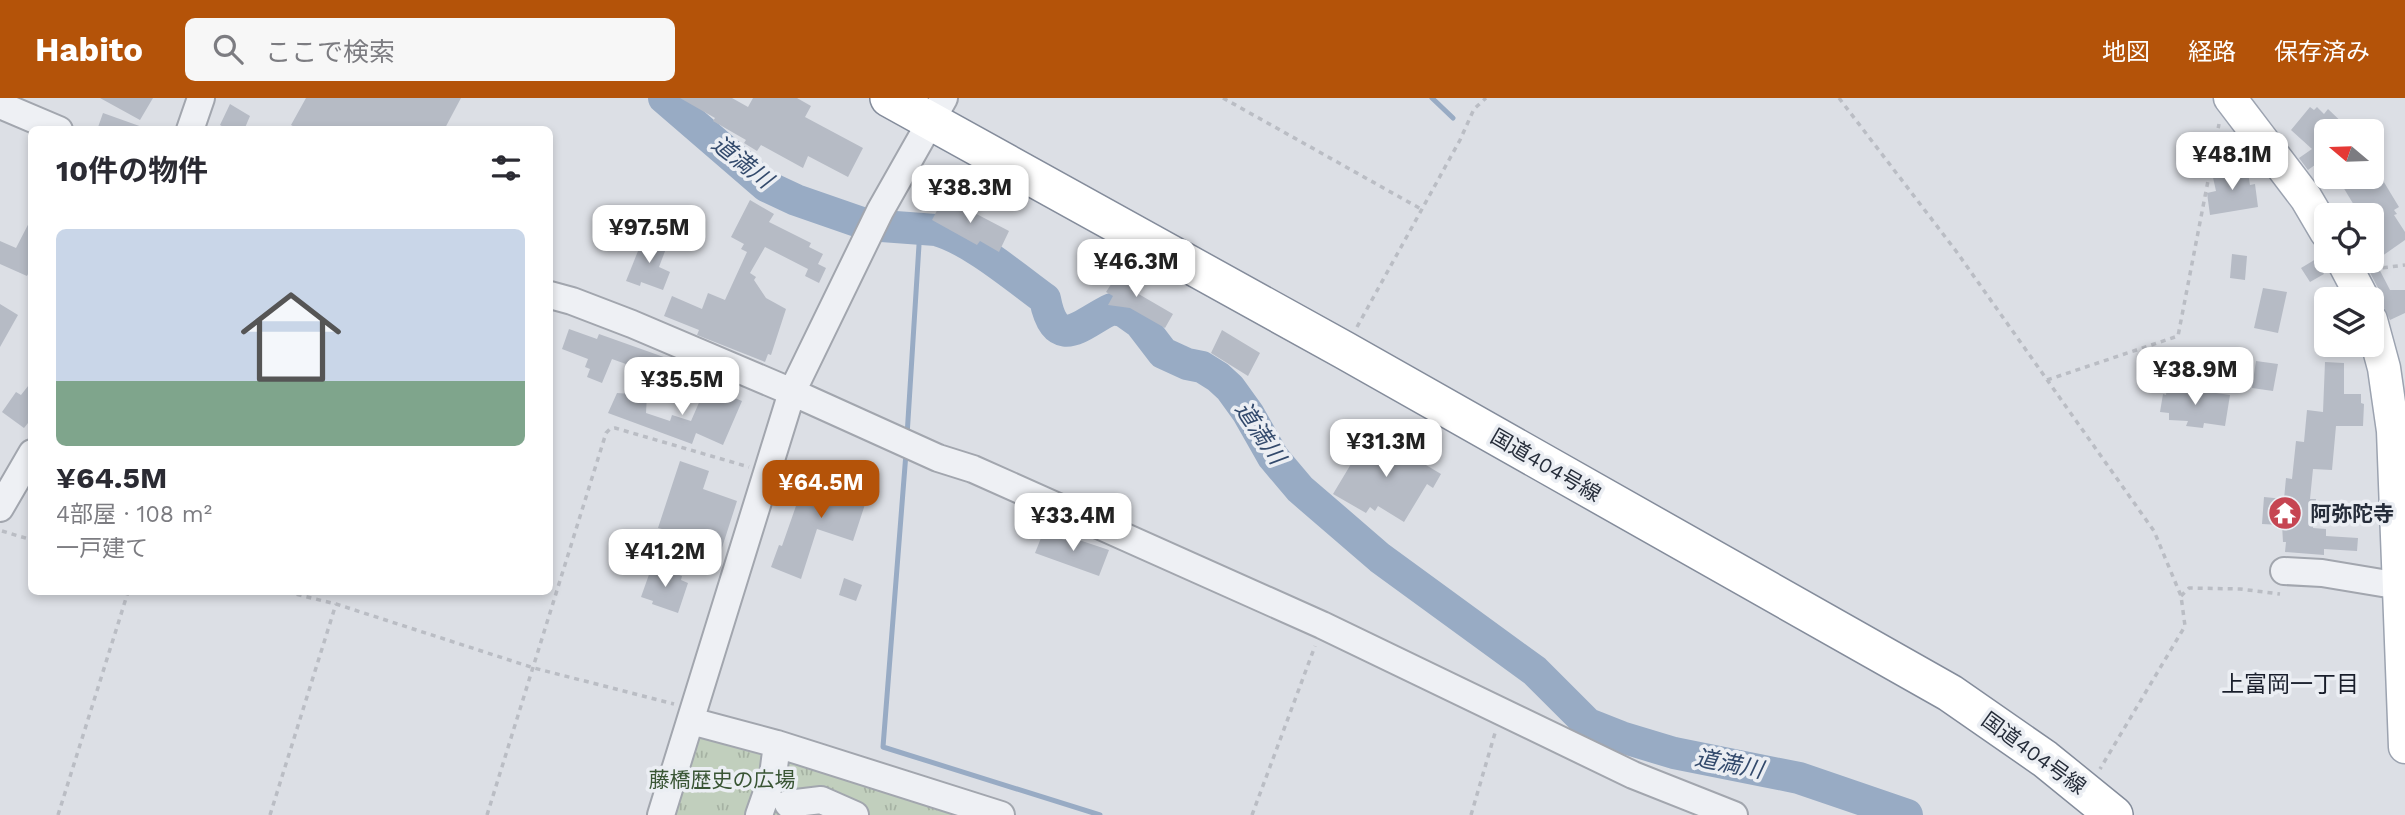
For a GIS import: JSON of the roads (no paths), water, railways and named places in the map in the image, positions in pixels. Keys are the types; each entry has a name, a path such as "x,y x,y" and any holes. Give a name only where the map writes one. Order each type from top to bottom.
{"highway":[{"name":"国道404号線","path":"889,98 937,110 1345,350 1950,693 2045,759 2114,815"}],"main road":[{"path":"2224,111 2306,198 2314,212"},
{"path":"2381,357 2391,410 2405,743"}],"street":[{"path":"191,126 201,98"},
{"path":"0,105 50,126"},
{"path":"661,815 792,392 880,211 937,110"},
{"path":"553,296 632,324 938,458 973,469 1322,625 1633,775 1734,815"},
{"path":"0,508 28,460"},
{"path":"2284,572 2322,573 2400,586"},
{"path":"693,715 1001,815"},
{"path":"777,744 776,807 821,800 855,815"}],"waterway":[{"name":"道満川","path":"664,98 766,186 796,200 868,225 936,230 963,241 1045,299 1056,326 1064,330 1072,330 1112,309 1123,311 1140,323 1163,353 1187,364 1202,367 1230,388 1273,457 1300,489 1380,558 1535,671 1588,724 1674,753 1799,778 1907,815"},
{"path":"1432,98 1453,118"},
{"path":"907,436 920,229"},
{"path":"906,453 883,747 1100,815"}],"place":[{"name":"阿弥陀寺","path":"2285,513"}],"district":[{"name":"上富岡一丁目","path":"2290,684"}],"park label":[{"name":"藤橋歴史の広場","path":"722,779"}]}
